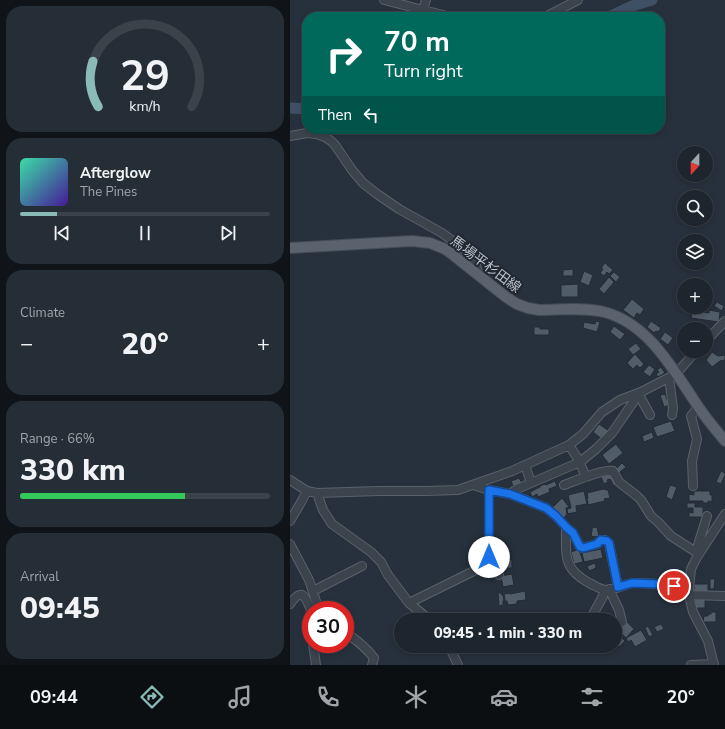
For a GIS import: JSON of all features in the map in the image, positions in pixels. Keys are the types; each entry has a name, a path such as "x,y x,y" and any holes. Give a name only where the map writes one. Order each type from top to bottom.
{"main road":[{"name":"馬場平杉田線","path":"290,248 412,241 424,242 437,245 445,249 517,304 539,310 593,310 609,313 634,326 653,343 672,376 725,441"}],"street":[{"path":"384,0 431,12"},
{"path":"423,10 426,0"},
{"path":"555,12 578,0"},
{"path":"290,136 316,134 331,141 356,174 377,194 399,209 442,233 469,252 475,260 478,274"},
{"path":"713,334 725,321"},
{"path":"290,480 307,491 317,493 379,491 426,492 458,490 512,471 569,445 582,434 602,412 620,400 636,394 672,376 689,358"},
{"path":"672,376 672,415"},
{"path":"636,394 650,415"},
{"path":"510,494 531,482 580,462 612,433 634,401 636,394"},
{"path":"693,486 692,461 696,439 691,416 698,407"},
{"path":"569,445 580,462 586,477"},
{"path":"525,465 531,482"},
{"path":"564,485 586,477 607,471 613,471 619,482 638,496 651,516 671,536 700,553"},
{"path":"474,485 489,490 510,494 546,508 573,533 580,547 583,548 597,544 601,540 607,541 609,543 618,587"},
{"path":"489,490 489,557 499,575"},
{"path":"290,520 307,491"},
{"path":"317,493 332,524 371,552 381,562 409,603 421,613"},
{"path":"691,665 714,665 708,641 693,612 689,592 692,569 700,553 725,514"},
{"path":"700,553 698,545 707,516"},
{"path":"566,527 566,554 572,568 585,580 607,590 620,613"},
{"path":"290,544 302,565 316,601"},
{"path":"409,603 492,562"},
{"path":"313,591 362,566"},
{"path":"594,613 607,590 632,583 725,596"},
{"path":"290,604 298,595 305,597 307,601"},
{"path":"354,639 369,650 373,663"},
{"path":"314,653 316,665"},
{"path":"452,653 458,665"}],"building":[{"path":"605,263 613,270 609,274 607,272 604,276 600,273 603,269 601,268"},
{"path":"573,269 573,276 563,276 563,270"},
{"path":"584,271 593,275 589,286 580,282"},
{"path":"614,272 620,277 616,282 610,276"},
{"path":"609,277 614,282 604,294 599,289"},
{"path":"578,284 578,297 561,297 561,285"},
{"path":"632,299 644,309 640,315 637,313 634,318 623,310"},
{"path":"717,302 724,306 722,311 714,306"},
{"path":"713,311 720,312 719,322 691,318 692,314 713,314"},
{"path":"596,321 600,322 597,332 583,328 584,322 595,324"},
{"path":"651,321 661,328 658,332 656,331 654,333 647,327"},
{"path":"614,326 625,334 620,340 610,332"},
{"path":"534,327 549,329 549,335 534,335"},
{"path":"665,332 673,338 668,345 660,339"},
{"path":"636,343 641,349 633,355 628,349"},
{"path":"713,353 718,356 725,355 725,360 720,361 712,367 706,360 708,358 713,358"},
{"path":"635,354 644,364 640,368 637,365 633,369 627,363"},
{"path":"649,365 655,369 650,377 643,372"},
{"path":"661,367 665,373 658,377 656,374 659,372 657,370"},
{"path":"665,394 669,405 664,407 660,395"},
{"path":"671,421 675,431 657,437 653,427"},
{"path":"599,424 609,431 603,440 593,432"},
{"path":"652,432 654,438 644,442 642,436"},
{"path":"616,444 623,453 609,464 602,455"},
{"path":"622,463 626,467 619,473 616,469"},
{"path":"721,471 725,473 725,475 721,484 716,482"},
{"path":"611,473 618,484 614,486 610,479 604,484 601,477"},
{"path":"519,478 522,483 513,486 511,481"},
{"path":"555,481 557,486 549,489 550,492 538,497 537,494 532,497 530,492 540,486"},
{"path":"670,485 677,487 672,500 666,497"},
{"path":"603,489 608,490 610,498 604,499 605,501 588,505 587,493"},
{"path":"584,491 587,504 576,506 577,512 568,514 567,509 571,508 568,495"},
{"path":"694,491 710,491 710,495 712,495 712,502 708,501 708,503 703,503 703,501 689,501 689,494 694,495"},
{"path":"562,498 569,507 566,508 567,514 564,518 553,507"},
{"path":"687,503 695,503 695,507 703,507 703,517 689,517 689,512 693,513 693,508 687,508"},
{"path":"597,527 599,536 592,537 592,528"},
{"path":"579,549 583,562 574,564 571,552"},
{"path":"601,549 603,558 584,562 582,553"},
{"path":"499,560 512,560 512,568 500,568"},
{"path":"595,563 596,568 589,571 587,566"},
{"path":"512,574 514,585 503,587 501,576"},
{"path":"674,576 682,576 682,582 673,581"},
{"path":"710,579 715,579 714,589 710,589"},
{"path":"694,584 708,584 708,592 694,592"},
{"path":"525,591 526,600 517,601 517,604 508,605 507,601 505,601 504,594"},
{"path":"498,593 503,595 504,601 503,605 499,606"},
{"path":"705,597 705,608 695,608 695,598"},
{"path":"711,612 716,612 716,622 703,622 704,616 708,616"},
{"path":"627,622 634,629 626,638 623,635 622,636 622,627"},
{"path":"661,624 664,629 657,632 654,627"},
{"path":"648,626 653,635 649,637 645,628"},
{"path":"641,630 647,640 635,647 631,640 628,642 626,638"}],"waterway":[{"path":"619,12 632,6 652,0"},
{"path":"290,108 302,109"}],"route":[{"path":"489,557 489,490 510,494 546,508 573,533 580,547 583,548 597,544 601,540 607,541 609,543 618,587 632,583 674,586"}]}
